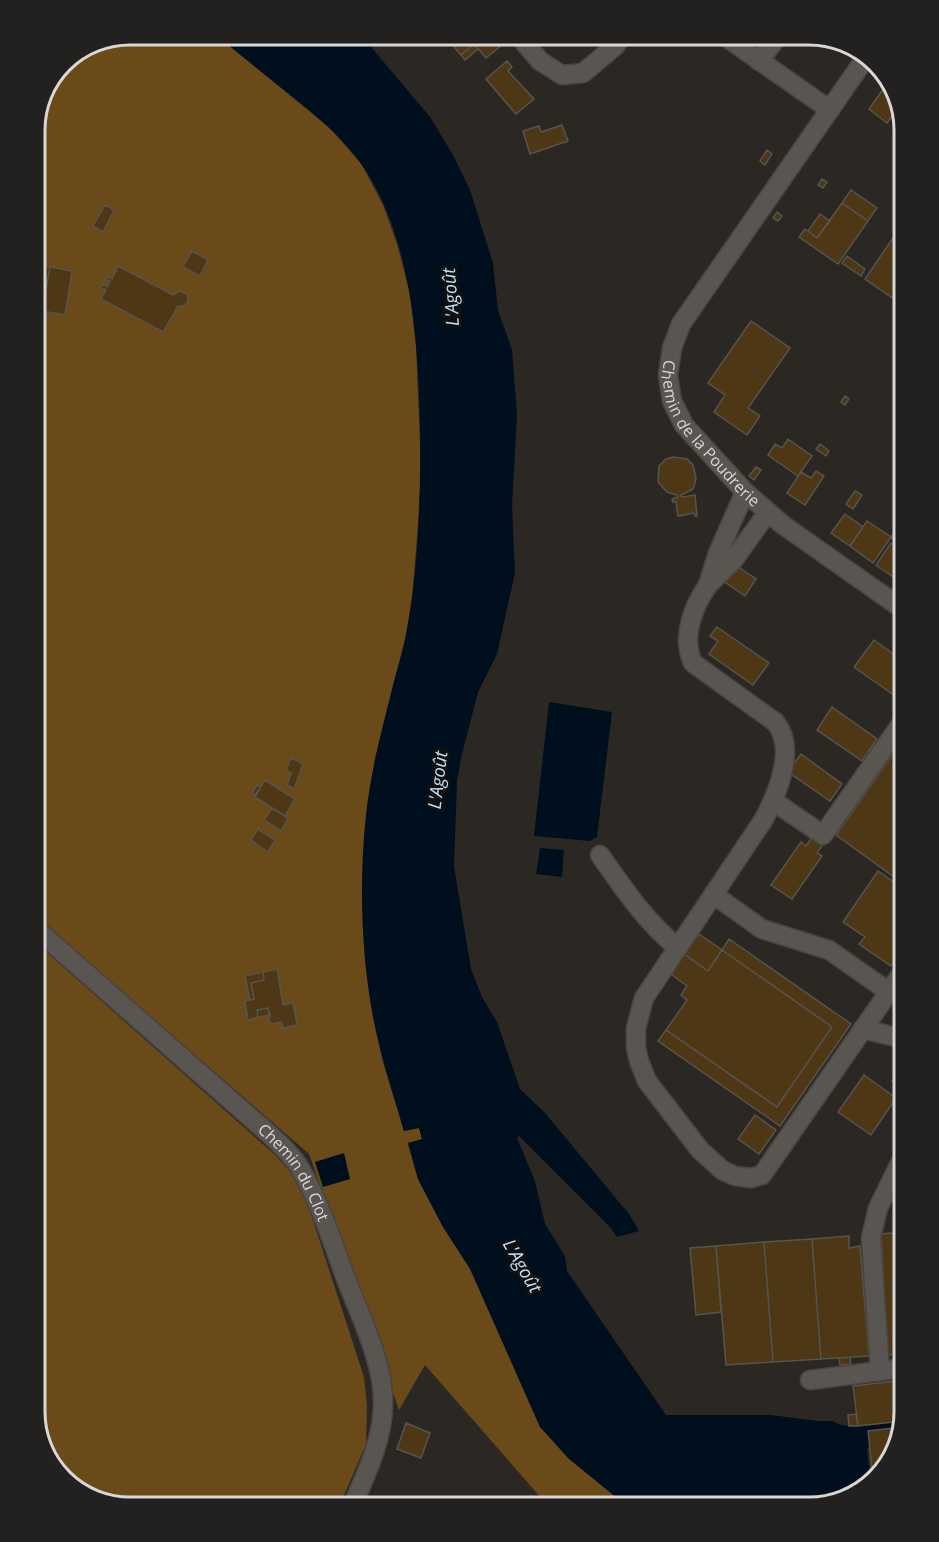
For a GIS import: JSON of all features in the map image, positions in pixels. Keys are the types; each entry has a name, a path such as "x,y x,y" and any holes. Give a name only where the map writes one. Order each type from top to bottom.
{"street":[{"path":"526,45 540,61 562,75 583,73 616,45"},
{"path":"737,45 830,110"},
{"path":"759,61 771,45"},
{"name":"Chemin de la Poudrerie","path":"862,64 681,324 672,348 668,375 672,401 684,425 746,492 783,525 894,603"},
{"path":"746,492 718,553 708,585 699,600 688,634 688,652 693,663 775,722 783,731 786,746 782,769 773,801 749,844 644,998 636,1028 639,1061 647,1082 700,1150 722,1170 735,1176 751,1178 762,1175 894,985"},
{"path":"708,585 732,562 768,512"},
{"path":"773,801 823,835 894,734"},
{"path":"600,855 625,892 657,931 678,948"},
{"path":"714,895 762,929 829,950 889,992"},
{"name":"Chemin du Clot","path":"45,938 268,1133 302,1171 338,1256 373,1351 381,1381 383,1405 379,1434 356,1497"},
{"path":"863,1029 894,1037"},
{"path":"880,1371 871,1238 878,1208 894,1175"},
{"path":"810,1380 894,1369"}],"shaded area":[{"path":"228,45 331,129 362,165 383,205 397,244 410,294 416,347 421,468 412,599 405,639 375,758 366,817 363,926 373,1017 383,1062 404,1131 419,1128 422,1139 408,1144 418,1179 443,1227 471,1269 540,1427 617,1497 540,1497 425,1365 399,1410 309,1154 45,925 45,124 51,97 70,70 97,51 113,47"},
{"path":"45,951 274,1154 294,1176 310,1211 364,1377 367,1405 366,1444 343,1497 124,1497 103,1492 83,1483 59,1459 48,1434 45,1412"}],"water":[{"name":"L'Agoût","path":"228,45 369,45 430,117 453,155 470,190 493,263 498,310 512,350 517,414 512,505 515,573 497,654 478,692 461,758 457,781 454,866 471,969 482,997 497,1022 520,1089 545,1113 629,1214 639,1231 617,1237 611,1228 519,1136 517,1138 535,1181 545,1224 565,1256 567,1271 666,1415 771,1415 833,1421 847,1426 893,1422 892,1428 868,1431 869,1472 847,1488 826,1495 809,1497 616,1497 569,1459 540,1427 470,1269 443,1227 418,1179 408,1143 422,1139 419,1128 404,1131 373,1016 366,967 362,890 364,839 371,781 406,635 416,556 420,422 414,322 401,255 378,193 355,155 322,121"},
{"path":"549,702 612,712 597,837 590,841 534,836"},
{"path":"540,848 564,850 562,877 536,874"},
{"path":"344,1153 350,1179 323,1187 315,1162"}],"building":[{"path":"452,45 473,45 461,55"},
{"path":"473,45 478,49 465,60 461,55"},
{"path":"475,45 502,45 486,58"},
{"path":"507,61 512,67 508,71 534,99 516,114 486,79"},
{"path":"883,89 892,116 887,123 869,109"},
{"path":"562,125 568,141 530,154 523,131 539,126 541,132"},
{"path":"767,150 772,154 765,165 760,161"},
{"path":"822,179 827,182 823,188 818,185"},
{"path":"851,190 877,208 868,221 842,203"},
{"path":"842,203 868,221 838,264 799,237 805,229 817,238"},
{"path":"105,205 114,210 103,232 93,226"},
{"path":"777,212 782,216 778,221 773,218"},
{"path":"820,214 830,221 817,238 808,231"},
{"path":"894,237 894,299 865,279"},
{"path":"192,251 208,260 200,276 183,267"},
{"path":"847,256 865,269 861,276 842,263"},
{"path":"45,266 50,267 45,294"},
{"path":"118,266 173,295 180,291 187,294 188,302 183,306 178,306 163,332 101,299 106,290 101,288 103,284 107,287 110,281 105,279 107,276 112,279"},
{"path":"50,267 72,271 65,315 45,312 45,294"},
{"path":"751,321 790,348 748,408 760,416 747,435 714,412 725,395 708,383"},
{"path":"845,396 849,399 845,405 841,402"},
{"path":"788,439 812,456 798,476 768,455 775,444 782,448"},
{"path":"820,444 829,451 826,456 816,449"},
{"path":"673,457 687,459 693,465 696,478 693,489 681,495 682,497 695,495 697,516 694,513 678,516 676,502 672,499 678,497 677,495 667,492 658,482 659,466 666,459"},
{"path":"756,467 761,470 754,480 749,476"},
{"path":"816,471 824,476 805,505 787,493 801,472 811,478"},
{"path":"855,491 862,495 853,509 846,504"},
{"path":"845,514 863,527 850,546 831,533"},
{"path":"867,521 891,537 873,563 850,546"},
{"path":"891,543 894,545 894,578 876,565"},
{"path":"737,566 756,579 745,596 725,582"},
{"path":"717,627 769,663 753,685 709,654 718,641 710,636"},
{"path":"874,640 894,655 894,695 854,667"},
{"path":"832,707 877,739 862,761 817,730"},
{"path":"894,752 894,877 836,835"},
{"path":"801,754 842,784 830,801 788,772"},
{"path":"291,758 303,764 294,789 287,785 291,773 286,770"},
{"path":"265,780 295,799 285,816 255,797"},
{"path":"257,785 261,787 255,795 252,793"},
{"path":"272,808 288,818 281,831 264,820"},
{"path":"258,829 275,840 268,852 251,840"},
{"path":"813,836 823,844 817,853 822,856 792,899 771,885 801,842 806,846"},
{"path":"878,871 894,882 894,962 891,966 859,944 865,937 843,922"},
{"path":"699,934 722,950 708,971 684,954"},
{"path":"729,939 851,1024 780,1126 658,1041 666,1030 777,1107 832,1027 722,950"},
{"path":"722,950 832,1027 777,1107 666,1030 687,1000 681,995 687,986 671,974 684,954 708,971"},
{"path":"277,969 283,1005 293,1003 297,1025 283,1028 282,1022 270,1024 268,1008 257,1010 258,1017 248,1020 245,1001 254,999 251,983 264,980 263,972"},
{"path":"263,972 264,980 251,983 254,999 250,1000 245,976"},
{"path":"268,1008 270,1015 258,1017 257,1010"},
{"path":"864,1075 894,1097 894,1101 871,1135 838,1112"},
{"path":"755,1115 776,1130 759,1154 738,1139"},
{"path":"894,1233 894,1354 888,1355 881,1234"},
{"path":"849,1236 849,1248 860,1246 869,1356 821,1359 812,1239"},
{"path":"812,1239 821,1359 773,1362 764,1242"},
{"path":"764,1242 773,1362 726,1365 716,1246"},
{"path":"716,1246 721,1312 696,1315 690,1248"},
{"path":"850,1357 851,1364 840,1365 839,1358"},
{"path":"894,1381 893,1422 858,1426 853,1386"},
{"path":"856,1414 858,1426 849,1426 848,1415"},
{"path":"406,1423 430,1433 421,1458 397,1449"},
{"path":"892,1428 885,1450 872,1469 868,1431"}]}
